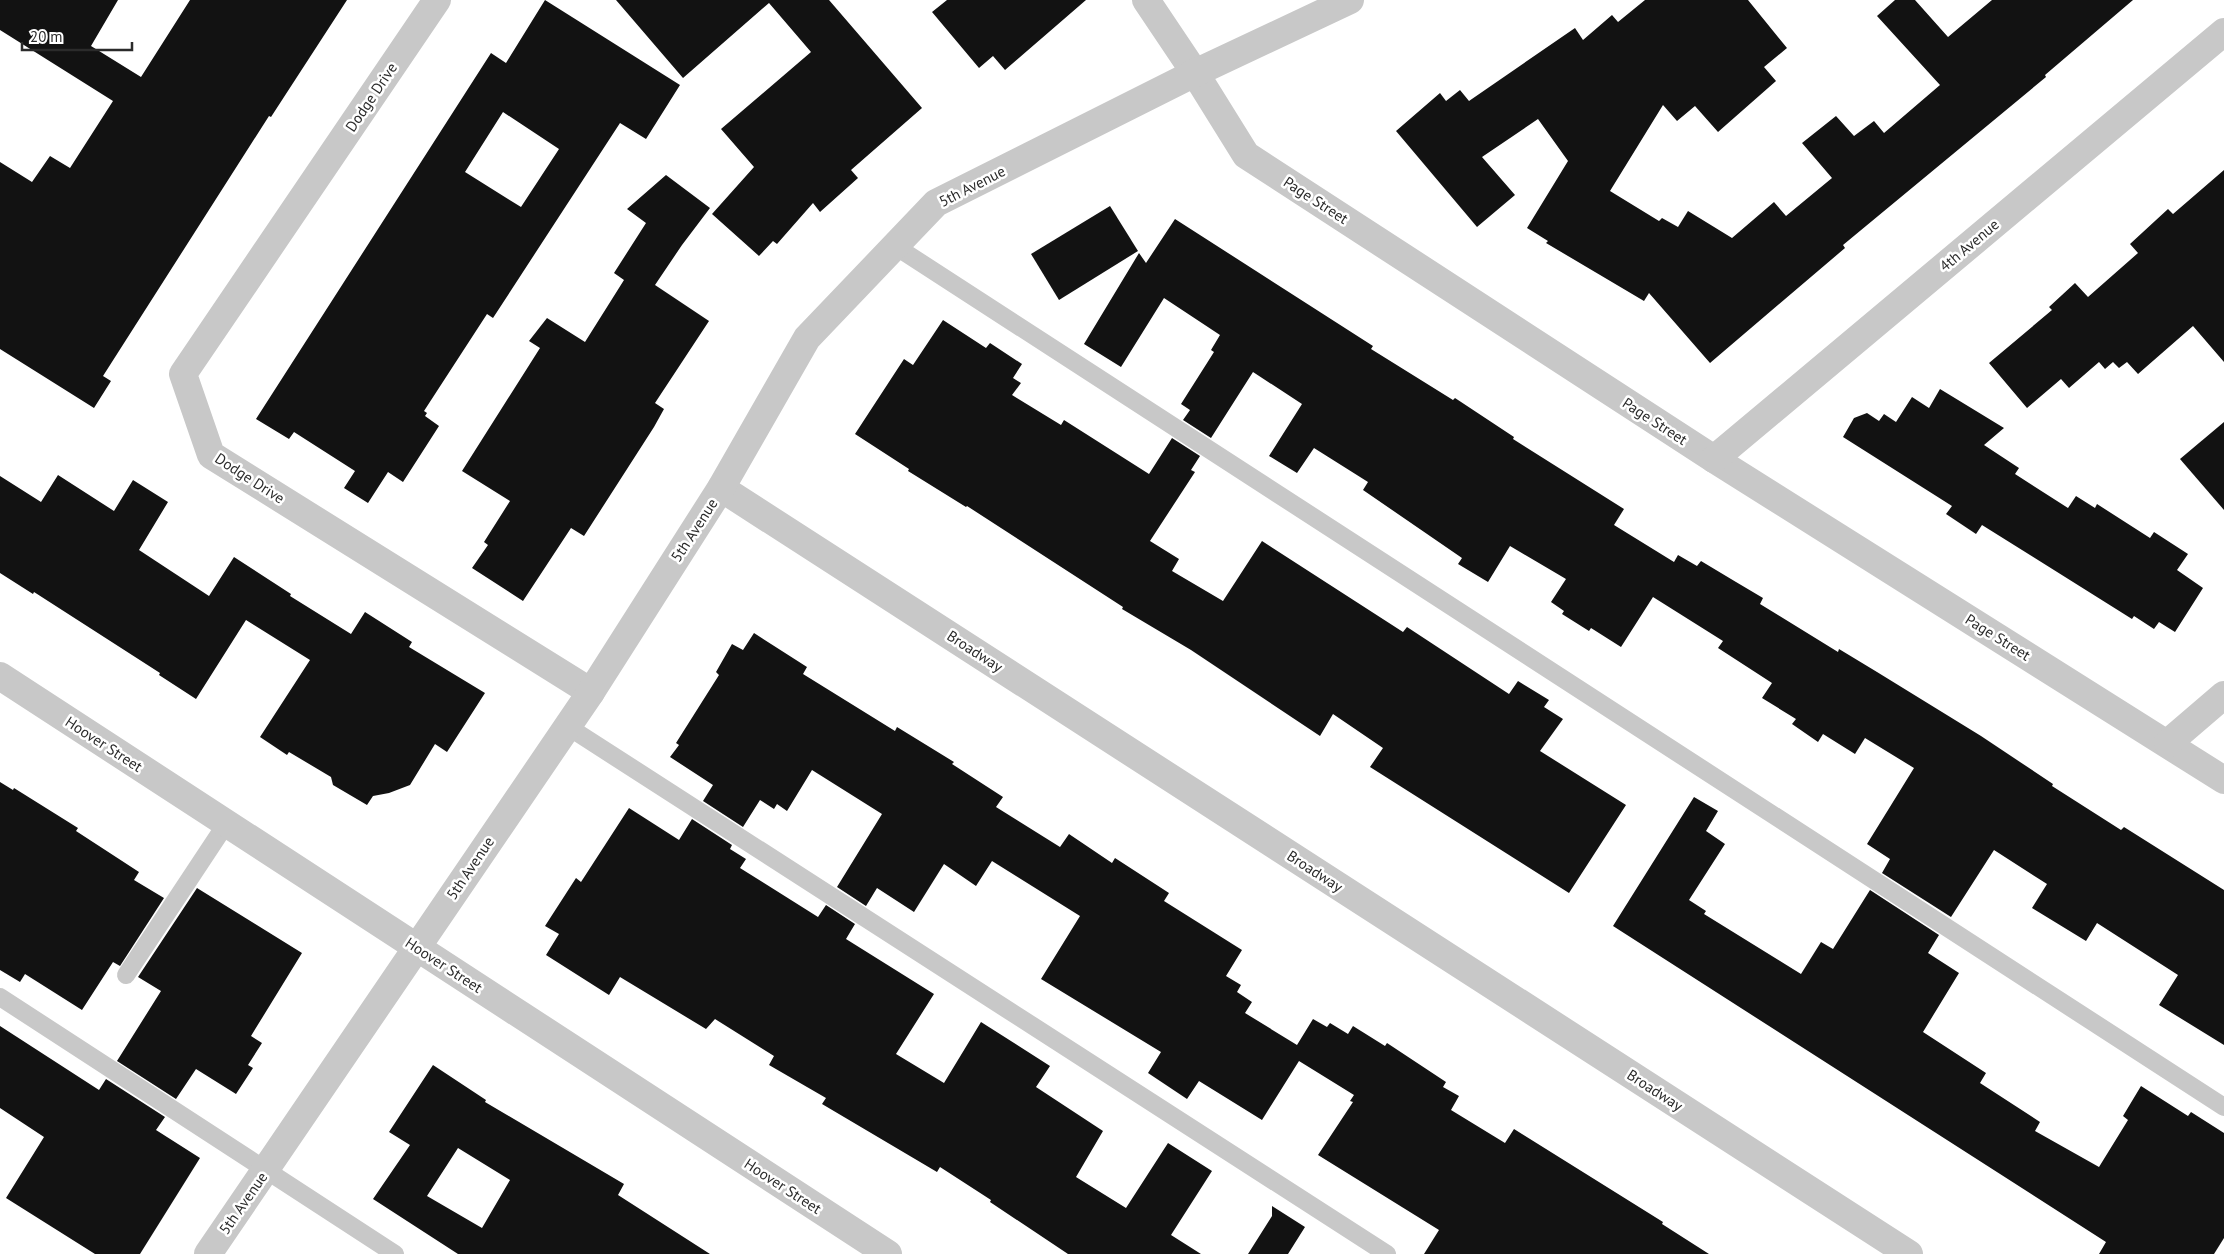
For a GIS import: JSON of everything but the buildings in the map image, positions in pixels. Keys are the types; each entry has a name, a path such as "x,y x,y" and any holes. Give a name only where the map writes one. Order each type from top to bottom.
{"street":[{"name":"Dodge Drive","path":"437,0 183,374 211,455 590,692"},
{"name":"Page Street","path":"1146,0 1195,73 1246,155 1714,459 2224,780"},
{"name":"5th Avenue","path":"208,1254 590,692 721,488 807,338 936,204 1195,73 1350,0"},
{"name":"4th Avenue","path":"1714,459 2224,32"},
{"name":"Broadway","path":"721,488 1909,1254"},
{"name":"Hoover Street","path":"0,676 888,1254"},
{"path":"2168,743 2224,695"}],"lane":[{"path":"895,246 2224,1107"},
{"path":"567,726 1387,1254"},
{"path":"126,975 226,824"},
{"path":"0,997 395,1254"}]}
